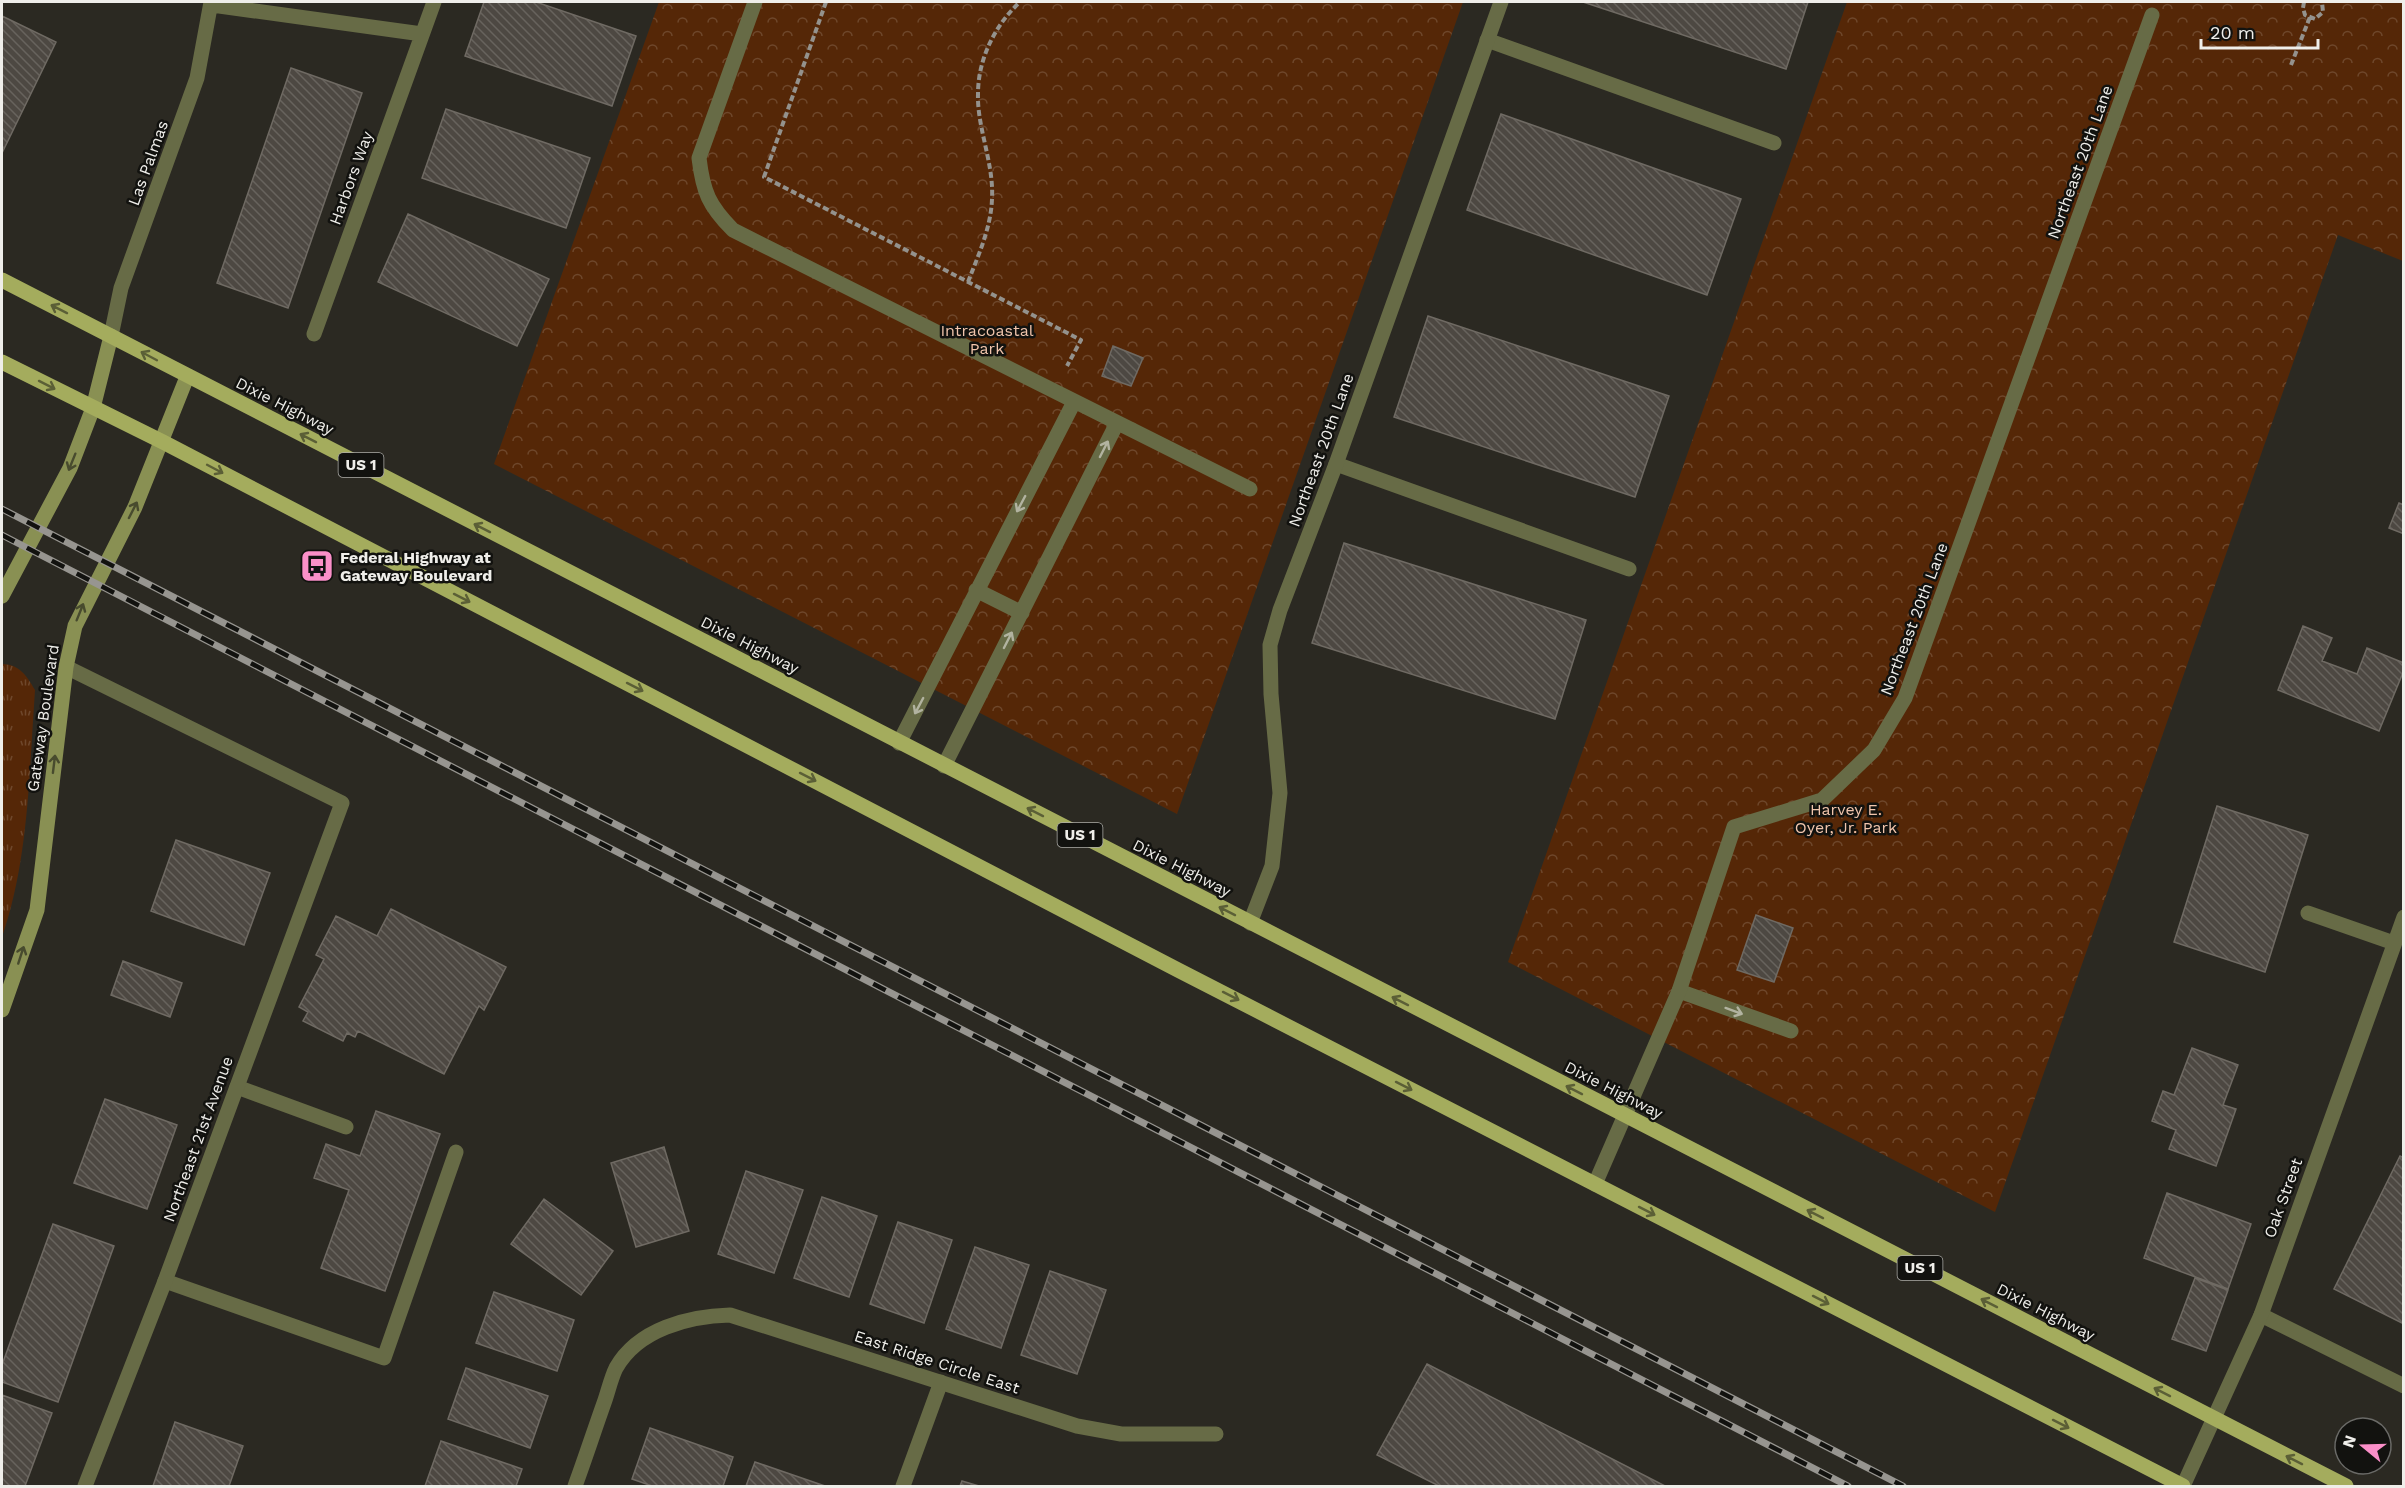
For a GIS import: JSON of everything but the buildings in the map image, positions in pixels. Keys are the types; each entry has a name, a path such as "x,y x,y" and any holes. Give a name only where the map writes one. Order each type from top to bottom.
{"main road":[{"name":"Dixie Highway","path":"2,280 2346,1486"},
{"path":"2,596 70,468 93,408 111,336"},
{"path":"2,362 163,442 2183,1486"},
{"name":"Gateway Boulevard","path":"2,1011 37,909 66,667 75,626 82,608 135,507 163,442 187,376"}],"street":[{"name":"Harbors Way","path":"314,334 434,2"},
{"path":"755,2 699,158 702,185 714,211 733,230 1250,489"},
{"name":"Northeast 20th Lane","path":"1251,923 1272,866 1280,793 1271,694 1270,645 1280,610 1336,464 1501,2"},
{"path":"212,3 422,34"},
{"name":"Las Palmas","path":"111,336 121,288 197,78 212,3"},
{"name":"Northeast 20th Lane","path":"1595,1184 1626,1117 1678,991 1734,827 1822,800 1874,750 1905,698 2152,15"},
{"path":"1487,40 1774,143"},
{"path":"899,742 1074,402"},
{"path":"944,765 1117,423"},
{"path":"1336,464 1629,569"},
{"path":"976,590 1022,613"},
{"name":"Northeast 21st Avenue","path":"66,667 342,803 165,1281 85,1486"},
{"path":"2308,913 2394,943"},
{"name":"Oak Street","path":"2183,1486 2261,1315 2403,917"},
{"path":"1678,991 1791,1031"},
{"path":"237,1087 346,1127"},
{"path":"165,1281 384,1358 456,1152"},
{"name":"East Ridge Circle East","path":"575,1486 616,1368 633,1349 681,1320 730,1315 1077,1426 1121,1434 1216,1434"},
{"path":"2261,1315 2403,1386"},
{"path":"903,1486 941,1382"}],"path":[{"path":"826,2 764,177 1081,340 1067,366"},
{"path":"968,282 987,231 992,199 990,161 977,96 981,68 988,45 1004,16 1020,2"},
{"path":"2304,2 2304,12 2315,19 2324,9 2322,2"},
{"path":"2291,65 2310,17"}],"green space":[{"name":"Intracoastal Park","path":"659,2 1463,2 1177,814 494,464"},
{"name":"Harvey E. Oyer, Jr. Park","path":"1847,2 2403,2 2403,261 2338,235 1995,1212 1508,962"},
{"path":"2,664 18,669 26,676 35,690 23,846 18,877 2,937"}],"railway":[{"path":"2,509 1903,1486"},
{"path":"2,535 1848,1486"}],"place":[{"name":"Federal Highway at Gateway Boulevard","path":"317,566"}]}
